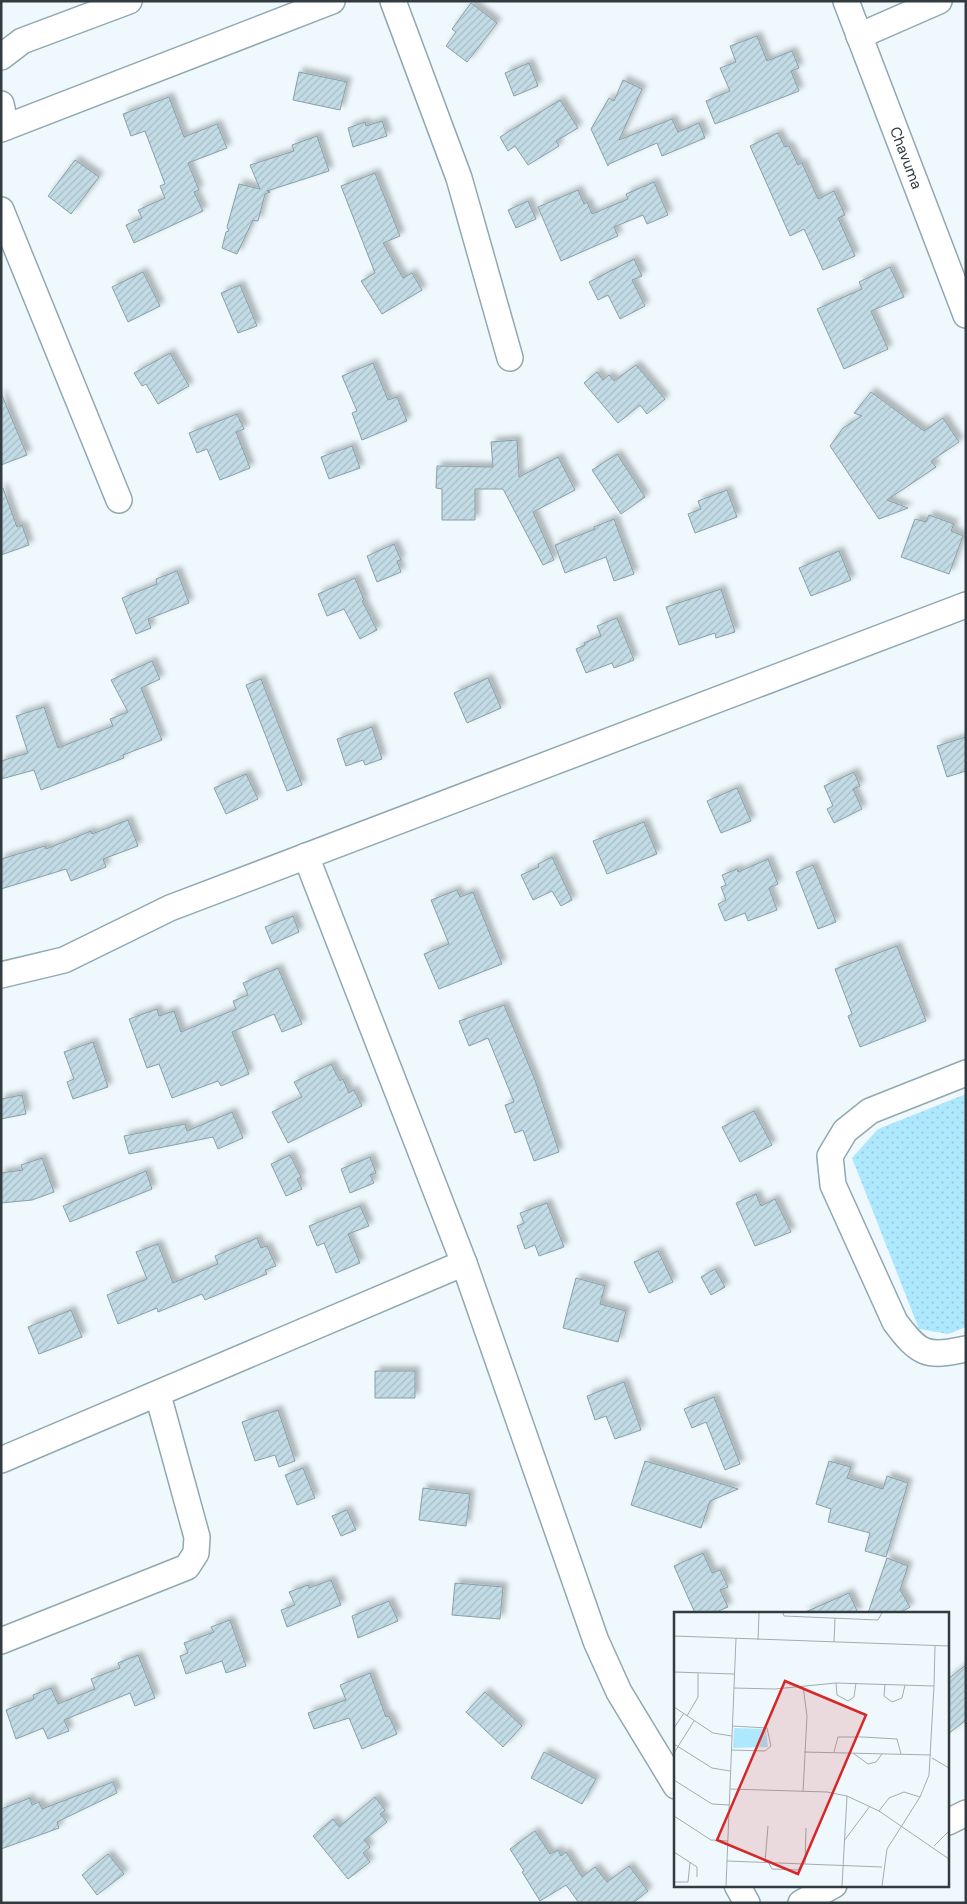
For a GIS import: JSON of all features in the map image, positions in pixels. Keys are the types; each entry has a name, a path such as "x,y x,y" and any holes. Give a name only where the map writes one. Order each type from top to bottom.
{"street":[{"path":"1,57 22,41 129,1"},
{"path":"3,120 332,1"},
{"path":"393,1 459,178 510,358"},
{"name":"Chavuma","path":"846,1 966,315"},
{"path":"859,36 939,1"},
{"path":"1,210 119,500"},
{"path":"1,975 64,960 170,908 966,605"},
{"path":"306,856 464,1263 596,1641 619,1692 674,1783"},
{"path":"966,1073 870,1111 845,1131 830,1156 833,1185 895,1322 910,1342 922,1352 943,1354 966,1349"},
{"path":"1,1460 158,1395 464,1263"},
{"path":"1,1641 187,1567 196,1553 197,1537 158,1395"},
{"path":"950,1821 966,1813"},
{"path":"738,1886 747,1903"},
{"path":"801,1903 832,1886"}],"shaded area":[{"path":"966,1094 966,1327 948,1334 919,1329 852,1158 878,1129"}],"building":[{"path":"471,3 497,23 467,62 446,46 456,32 452,29"},
{"path":"757,36 767,61 792,51 799,68 791,71 799,91 715,124 706,101 730,91 720,68 736,62 730,46"},
{"path":"529,63 538,86 514,96 505,73"},
{"path":"299,72 347,82 340,110 293,100"},
{"path":"623,80 642,89 619,140 672,119 678,132 699,123 705,138 662,156 657,143 608,166 591,129 609,98 614,101"},
{"path":"169,97 184,137 217,124 227,148 188,163 199,190 194,192 203,211 134,243 126,225 142,218 138,210 165,198 160,186 165,184 145,131 131,136 123,114"},
{"path":"560,100 578,128 556,141 559,146 528,165 515,146 508,151 500,137"},
{"path":"382,121 387,136 353,147 348,128 365,122 366,126"},
{"path":"778,133 785,147 789,146 798,165 802,163 818,199 834,191 845,215 838,218 855,256 823,270 804,229 790,236 750,146"},
{"path":"317,136 329,171 267,191 270,192 265,194 258,221 253,220 237,254 222,248 226,232 229,231 227,227 239,184 260,189 250,165 294,151 292,145"},
{"path":"75,160 99,177 71,214 48,196"},
{"path":"375,173 400,236 383,243 403,278 412,273 422,290 382,314 361,281 375,273 341,186"},
{"path":"654,182 668,215 647,224 643,215 614,227 618,236 561,261 538,207 578,190 584,204 587,202 592,214 628,199 626,194"},
{"path":"528,201 536,219 516,228 508,210"},
{"path":"634,259 642,276 632,280 645,306 620,319 608,295 598,300 589,282"},
{"path":"890,267 904,297 871,311 888,349 844,369 817,309 862,289 859,282"},
{"path":"143,272 160,306 128,322 112,287"},
{"path":"240,285 257,326 238,333 221,293"},
{"path":"170,353 189,386 158,404 146,384 142,386 134,373"},
{"path":"373,363 388,400 397,397 407,421 362,440 352,413 357,411 342,376"},
{"path":"636,365 665,399 647,414 640,405 618,423 584,383 597,372 603,380 609,375 614,381"},
{"path":"871,392 924,431 943,418 959,442 931,461 936,467 887,500 908,508 879,519 830,446 843,428 862,416 854,413"},
{"path":"1,393 27,455 1,465"},
{"path":"237,414 244,429 236,432 250,468 220,480 207,449 197,453 189,433"},
{"path":"517,440 519,477 558,457 575,490 533,512 554,560 543,565 503,489 475,489 475,520 442,520 442,489 436,488 437,466 493,467 491,442"},
{"path":"352,446 360,468 329,479 321,457"},
{"path":"617,454 645,497 621,514 592,470"},
{"path":"1,488 3,488 17,527 22,525 29,545 1,555"},
{"path":"727,490 737,517 695,533 688,514 701,509 698,501"},
{"path":"929,515 954,524 951,531 963,536 949,574 901,557 915,519 926,522"},
{"path":"614,519 634,574 614,581 606,557 565,573 555,545"},
{"path":"394,544 401,560 397,561 401,572 377,582 367,556"},
{"path":"839,551 851,580 811,596 799,568"},
{"path":"177,571 189,603 148,619 151,628 136,634 122,598 157,584 156,579"},
{"path":"355,578 364,600 362,601 377,630 360,639 344,609 327,616 318,594"},
{"path":"721,589 735,632 716,638 715,633 679,645 666,607"},
{"path":"617,618 634,660 614,668 612,663 586,673 576,649 585,645 584,643 601,636 597,626"},
{"path":"152,661 160,679 141,688 162,740 123,755 124,758 41,790 34,770 1,779 1,761 28,753 16,716 44,707 58,748 113,726 110,719 128,712 111,680"},
{"path":"488,678 501,708 467,723 454,693"},
{"path":"261,679 302,785 287,791 246,685"},
{"path":"372,727 382,759 365,765 363,760 346,766 337,739"},
{"path":"966,737 966,771 947,777 937,746"},
{"path":"854,772 860,786 853,789 862,809 834,823 827,809 833,806 824,786"},
{"path":"246,774 258,799 226,814 214,788"},
{"path":"737,788 751,821 721,833 707,801"},
{"path":"128,820 138,846 103,859 106,867 71,881 66,869 1,889 1,859 45,846 46,849 91,831 92,834"},
{"path":"644,822 657,854 607,874 593,841"},
{"path":"552,857 572,900 561,906 552,891 533,900 521,875 539,867 538,864"},
{"path":"768,859 778,884 769,888 777,910 748,921 745,913 725,921 718,904 726,900 721,887 726,885 722,875 737,869 738,872"},
{"path":"813,865 836,922 818,929 796,872"},
{"path":"457,890 460,897 473,892 502,964 439,989 424,954 449,944 431,900"},
{"path":"293,916 299,932 272,944 265,927"},
{"path":"897,946 926,1021 860,1047 848,1016 852,1014 835,969"},
{"path":"278,968 302,1024 282,1032 274,1014 232,1032 249,1074 221,1086 218,1081 172,1098 159,1064 147,1068 129,1019 157,1009 159,1016 174,1011 181,1032 236,1009 233,1001 248,995 243,983"},
{"path":"504,1005 535,1080 559,1152 534,1161 523,1130 515,1133 505,1105 514,1102 488,1038 469,1046 459,1021"},
{"path":"93,1042 108,1087 73,1099 67,1082 74,1079 64,1052"},
{"path":"331,1064 340,1081 343,1079 349,1093 354,1090 362,1106 288,1143 272,1112 302,1097 294,1082"},
{"path":"22,1095 26,1114 1,1119 1,1099"},
{"path":"754,1111 772,1145 740,1162 722,1127"},
{"path":"232,1112 243,1138 218,1149 213,1137 129,1154 124,1136 185,1124 187,1131"},
{"path":"290,1155 301,1177 297,1179 302,1189 286,1196 271,1164"},
{"path":"370,1157 376,1173 370,1175 374,1183 350,1193 341,1169"},
{"path":"42,1158 54,1192 32,1200 1,1203 1,1173 23,1170 21,1165"},
{"path":"146,1171 152,1189 70,1222 63,1206"},
{"path":"756,1194 761,1206 775,1199 791,1232 755,1246 736,1203"},
{"path":"547,1203 564,1247 539,1256 535,1245 525,1249 517,1226 524,1223 520,1213"},
{"path":"360,1206 369,1226 348,1234 360,1263 336,1273 324,1243 317,1246 309,1226"},
{"path":"257,1238 261,1248 267,1246 276,1266 265,1270 267,1274 205,1300 202,1294 158,1312 157,1308 118,1324 107,1295 147,1279 136,1252 158,1244 173,1283 218,1264 215,1256"},
{"path":"658,1251 673,1282 649,1293 634,1262"},
{"path":"715,1269 725,1287 711,1295 701,1277"},
{"path":"576,1278 605,1286 600,1304 626,1311 618,1342 563,1328"},
{"path":"71,1310 82,1337 39,1354 28,1327"},
{"path":"375,1371 415,1371 415,1398 375,1398"},
{"path":"624,1382 641,1430 615,1439 606,1416 595,1420 587,1396"},
{"path":"714,1397 740,1464 725,1470 706,1422 692,1428 684,1409"},
{"path":"278,1410 295,1461 279,1467 275,1455 255,1461 242,1422"},
{"path":"645,1461 738,1489 710,1501 701,1528 631,1505"},
{"path":"829,1461 851,1467 847,1478 883,1489 887,1476 908,1483 886,1557 865,1551 870,1533 828,1522 831,1509 816,1504"},
{"path":"303,1468 315,1498 297,1505 285,1475"},
{"path":"423,1488 470,1494 466,1526 419,1520"},
{"path":"347,1510 356,1530 341,1536 332,1516"},
{"path":"703,1553 712,1573 720,1570 728,1587 720,1590 728,1607 716,1612 695,1612 674,1566"},
{"path":"887,1558 908,1566 900,1590 910,1607 902,1612 868,1612"},
{"path":"331,1580 341,1605 287,1627 281,1610 295,1605 289,1592 308,1585 309,1588"},
{"path":"455,1583 503,1587 500,1619 452,1615"},
{"path":"849,1593 858,1612 805,1612"},
{"path":"389,1601 398,1621 358,1638 352,1616"},
{"path":"230,1620 246,1666 226,1673 222,1661 186,1674 180,1656 188,1653 184,1643 214,1632 211,1627"},
{"path":"138,1655 155,1698 135,1706 130,1693 64,1720 69,1731 48,1739 43,1728 16,1739 6,1710 34,1699 33,1695 51,1688 58,1704 95,1689 91,1679 120,1668 118,1663"},
{"path":"966,1665 966,1720 950,1732 950,1677"},
{"path":"370,1673 386,1717 389,1716 397,1734 362,1749 349,1718 314,1729 308,1713 346,1700 340,1685"},
{"path":"485,1692 522,1726 503,1747 466,1712"},
{"path":"544,1752 596,1779 582,1804 531,1778"},
{"path":"113,1782 117,1793 57,1822 59,1828 1,1849 1,1809 30,1798 32,1805 39,1802 42,1809"},
{"path":"375,1797 385,1810 380,1814 387,1822 364,1840 370,1847 363,1853 370,1862 348,1879 313,1836 333,1819 339,1827"},
{"path":"535,1831 550,1854 558,1850 561,1856 566,1852 582,1877 595,1867 607,1882 629,1866 648,1891 633,1903 579,1903 566,1885 540,1901 510,1849"},
{"path":"108,1854 124,1874 97,1895 82,1875"}]}
